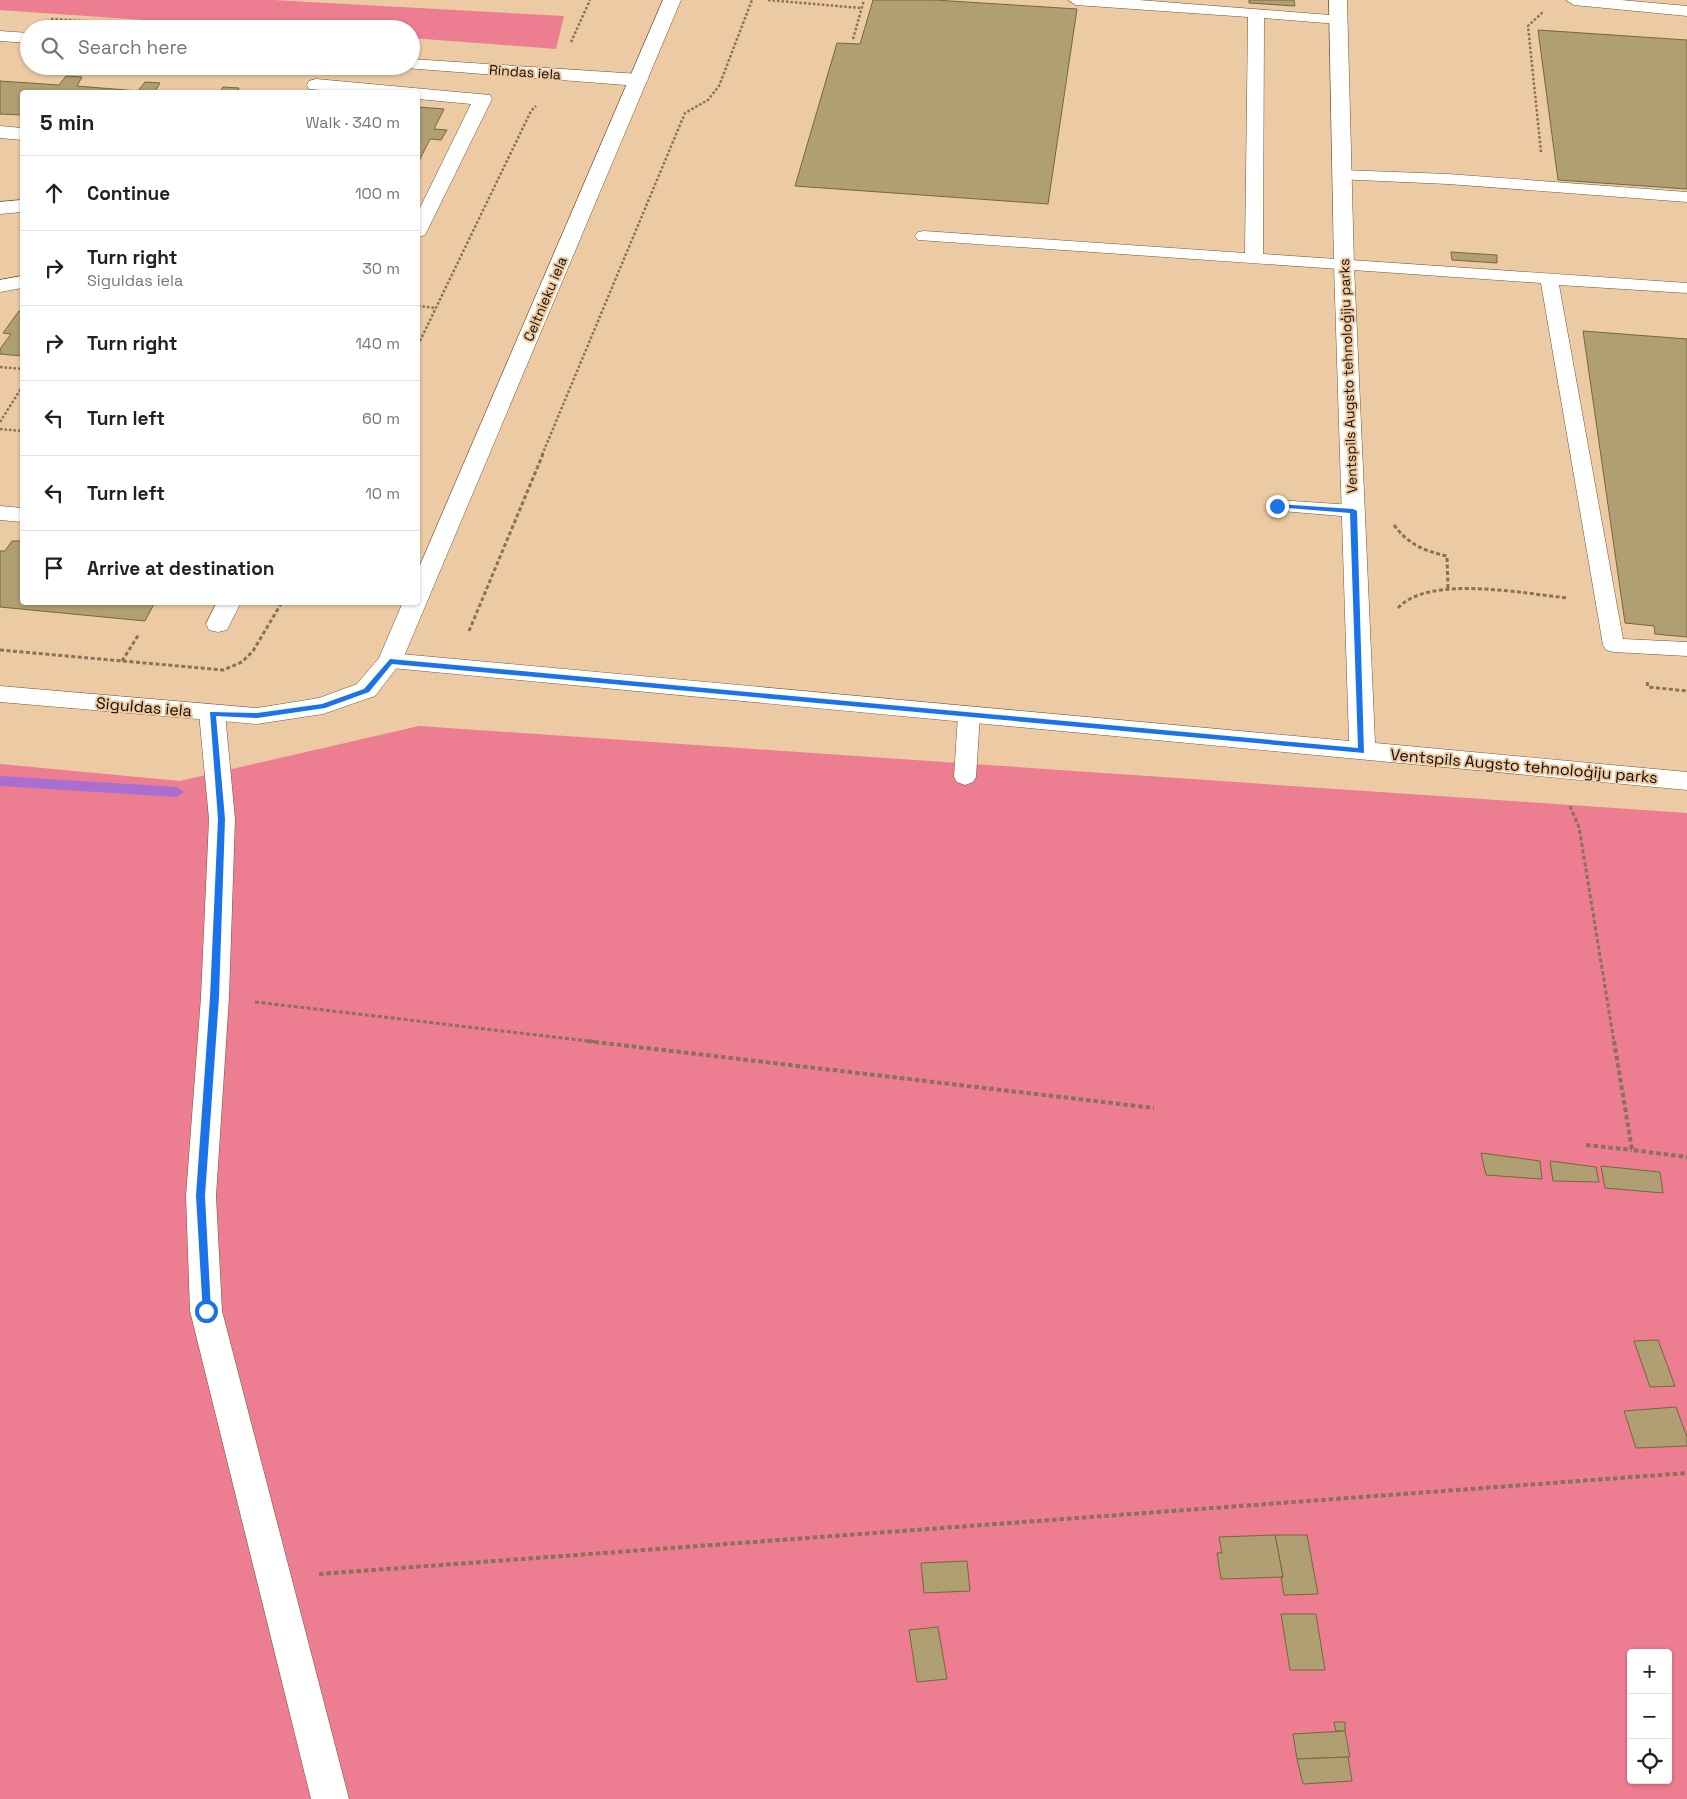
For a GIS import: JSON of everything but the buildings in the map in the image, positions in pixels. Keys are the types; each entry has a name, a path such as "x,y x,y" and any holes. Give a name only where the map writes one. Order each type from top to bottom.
{"street":[{"name":"Celtnieku iela","path":"420,592 640,80 672,0"},
{"name":"Ventspils Augsto tehnoloģiju parks","path":"1338,9 1344,265 1362,751"},
{"path":"0,36 20,37"},
{"name":"Rindas iela","path":"420,65 640,80"},
{"path":"322,75 314,89 345,90"},
{"path":"420,93 483,99 420,227"},
{"path":"0,132 20,134"},
{"path":"11,207 20,191"},
{"path":"0,286 20,282"},
{"path":"0,513 20,515"},
{"path":"218,624 228,605"},
{"path":"390,661 414,605"},
{"name":"Ventspils Augsto tehnoloģiju parks","path":"390,661 1687,781"},
{"name":"Siguldas iela","path":"0,694 212,714 257,716 323,706 366,690 390,661"},
{"path":"212,714 222,819 215,997 201,1196 206,1311 330,1799"}],"lane":[{"path":"1076,0 1256,12 1338,9"},
{"path":"1574,0 1687,11"},
{"path":"1254,258 1256,12"},
{"path":"1342,175 1448,179 1687,197"},
{"path":"924,236 1687,288"},
{"path":"1549,278 1614,644 1687,649"},
{"path":"1277,506 1353,511"},
{"path":"965,777 969,715"}],"path":[{"path":"420,341 530,111 544,99 590,0"},
{"path":"470,631 685,113 708,100 719,86 752,0"},
{"path":"768,0 861,8"},
{"path":"853,39 864,0"},
{"path":"1541,152 1528,26 1548,7"},
{"path":"48,18 76,20"},
{"path":"420,306 436,308"},
{"path":"0,367 20,369"},
{"path":"0,422 20,391"},
{"path":"0,429 20,431"},
{"path":"1394,524 1404,539 1422,551 1447,556 1448,588"},
{"path":"1394,613 1404,600 1420,592 1448,588 1606,601"},
{"path":"0,650 224,670 242,662 253,651 280,605"},
{"path":"122,661 138,634"},
{"path":"1554,769 1579,827 1632,1150"},
{"path":"215,997 1154,1108"},
{"path":"1586,1145 1687,1157"},
{"path":"274,1577 1687,1474"}],"shaded area":[{"path":"0,0 273,0 564,16 556,49 420,39 420,20 144,20 0,10"},
{"path":"419,726 1687,813 1687,1799 0,1799 0,764 180,781"}],"waterway":[{"path":"0,781 177,792"}],"route":[{"path":"206,1311 201,1196 215,997 222,819 212,714 257,716 323,706 366,690 390,661 1362,751 1353,511 1277,506"}]}
